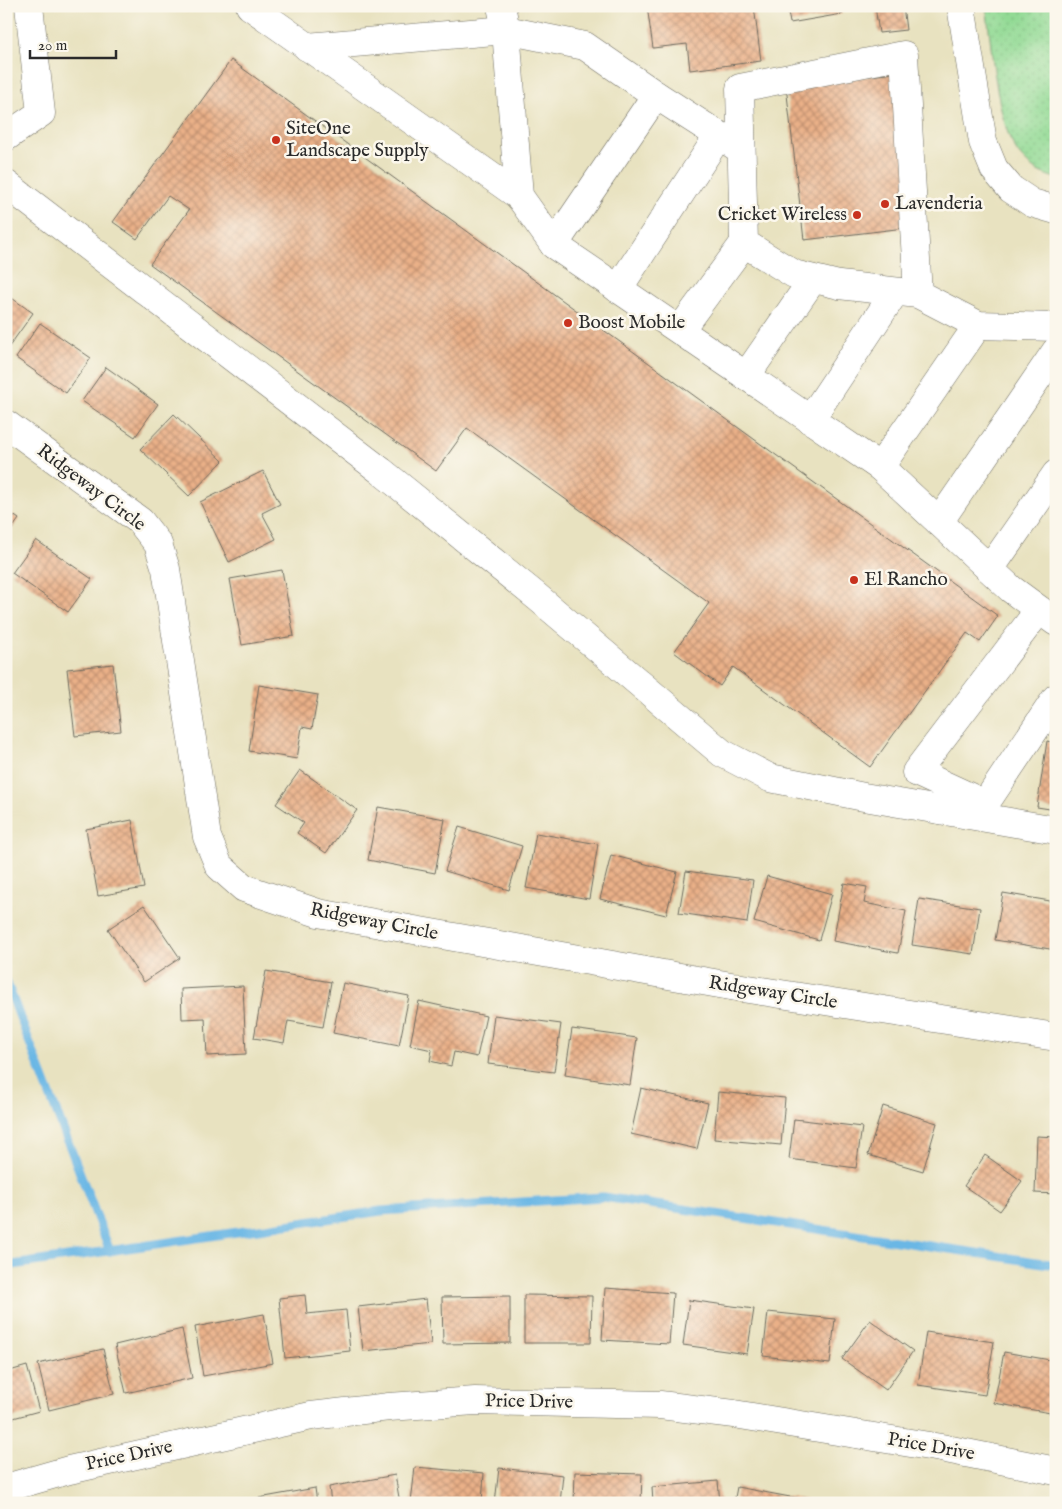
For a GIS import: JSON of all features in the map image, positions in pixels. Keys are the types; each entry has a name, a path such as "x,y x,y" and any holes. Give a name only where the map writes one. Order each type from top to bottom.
{"street":[{"path":"6,137 40,113 29,6"},
{"path":"961,6 983,142 994,169 1011,190 1032,203 1056,210"},
{"path":"257,9 307,47 519,196 554,245 880,467 1011,589 1051,616 916,772 985,804 1056,698"},
{"path":"307,47 503,18 585,46 656,96 730,142"},
{"path":"503,18 519,196"},
{"path":"680,330 744,243 730,142 740,88 904,55 907,293 810,420"},
{"path":"554,245 656,96"},
{"path":"618,289 730,142"},
{"path":"6,184 381,470 536,596 722,753 770,778 864,798 1056,830"},
{"path":"744,243 794,274 840,285 907,293 978,326 1056,327"},
{"path":"746,376 813,279"},
{"path":"880,467 978,326"},
{"path":"939,522 1056,351"},
{"name":"Ridgeway Circle","path":"6,424 140,521 158,544 166,569 207,837 219,866 244,888 318,913 742,988 1056,1036"},
{"path":"990,570 1056,474"},
{"name":"Price Drive","path":"6,1488 69,1470 312,1416 389,1407 475,1401 660,1405 734,1414 941,1448 1056,1471"}],"green space":[{"path":"986,6 1056,6 1056,178 1030,166 1014,147 1001,109"}],"building":[{"path":"647,6 754,6 761,61 690,70 687,44 653,48"},
{"path":"787,6 841,6 842,14 790,23"},
{"path":"875,6 903,6 906,30 879,33"},
{"path":"231,60 998,616 980,642 967,633 870,767 733,667 720,686 674,652 709,603 467,428 436,471 150,264 189,210 168,196 137,239 113,222"},
{"path":"895,73 913,227 804,240 786,86"},
{"path":"6,294 33,313 6,351"},
{"path":"40,323 91,358 66,393 16,358"},
{"path":"106,367 158,404 135,437 82,401"},
{"path":"174,414 223,461 189,496 140,449"},
{"path":"263,471 280,504 262,513 276,539 229,562 200,502"},
{"path":"6,510 19,519 6,537"},
{"path":"36,540 92,579 68,612 12,573"},
{"path":"282,570 294,636 242,645 230,579"},
{"path":"113,664 121,731 75,736 67,669"},
{"path":"259,685 318,695 312,729 302,727 297,759 249,751"},
{"path":"1047,741 1056,743 1056,810 1037,807"},
{"path":"300,770 357,810 326,853 297,833 304,823 276,804"},
{"path":"378,807 445,819 435,873 368,860"},
{"path":"132,820 144,888 98,896 86,829"},
{"path":"459,827 522,846 509,890 445,871"},
{"path":"536,833 598,844 589,899 526,888"},
{"path":"611,855 677,872 666,915 600,899"},
{"path":"686,871 753,880 747,923 679,913"},
{"path":"767,876 832,894 819,940 754,922"},
{"path":"844,883 867,887 864,903 906,911 898,953 833,941"},
{"path":"1003,893 1056,902 1056,950 995,940"},
{"path":"919,899 980,908 973,954 912,945"},
{"path":"144,905 180,958 144,982 108,929"},
{"path":"266,971 331,982 323,1027 288,1021 284,1043 254,1038"},
{"path":"343,983 409,996 399,1046 333,1033"},
{"path":"243,986 246,1054 207,1056 205,1018 182,1019 181,989"},
{"path":"419,1001 486,1016 477,1057 454,1052 451,1066 430,1061 432,1050 410,1045"},
{"path":"494,1015 561,1024 554,1072 488,1064"},
{"path":"572,1029 637,1038 630,1085 565,1075"},
{"path":"641,1088 708,1103 697,1149 631,1134"},
{"path":"718,1092 785,1098 781,1145 714,1139"},
{"path":"883,1106 937,1123 923,1171 868,1155"},
{"path":"794,1119 862,1127 856,1168 789,1159"},
{"path":"1037,1136 1056,1137 1056,1194 1035,1193"},
{"path":"985,1155 1022,1181 1000,1211 964,1186"},
{"path":"605,1288 673,1293 669,1344 602,1340"},
{"path":"305,1295 307,1314 346,1310 350,1351 285,1358 279,1298"},
{"path":"524,1295 592,1296 591,1343 524,1343"},
{"path":"510,1296 510,1343 443,1344 442,1297"},
{"path":"426,1299 431,1344 363,1351 358,1307"},
{"path":"689,1300 754,1309 747,1354 683,1345"},
{"path":"768,1312 835,1319 830,1364 763,1356"},
{"path":"264,1314 273,1363 203,1376 195,1327"},
{"path":"870,1320 913,1351 886,1390 842,1359"},
{"path":"182,1329 192,1378 126,1393 115,1345"},
{"path":"926,1332 994,1342 985,1395 918,1385"},
{"path":"103,1349 114,1394 49,1410 38,1364"},
{"path":"1004,1352 1056,1361 1056,1414 994,1403"},
{"path":"27,1366 39,1411 6,1420 6,1372"},
{"path":"415,1467 484,1473 482,1503 411,1503"},
{"path":"499,1468 563,1475 560,1503 495,1503"},
{"path":"575,1472 642,1474 641,1503 574,1503"},
{"path":"395,1475 400,1503 331,1503 329,1487"},
{"path":"718,1481 720,1503 653,1503 652,1487"},
{"path":"737,1487 806,1500 805,1503 734,1503"},
{"path":"315,1488 317,1503 248,1503 248,1500"}],"waterway":[{"path":"6,981 110,1251"},
{"path":"6,1266 381,1211 603,1197 1056,1265"}],"place":[{"name":"SiteOne Landscape Supply","path":"276,140"},
{"name":"Lavenderia","path":"885,204"},
{"name":"Cricket Wireless","path":"857,215"},
{"name":"Boost Mobile","path":"568,323"},
{"name":"El Rancho","path":"854,580"}]}
